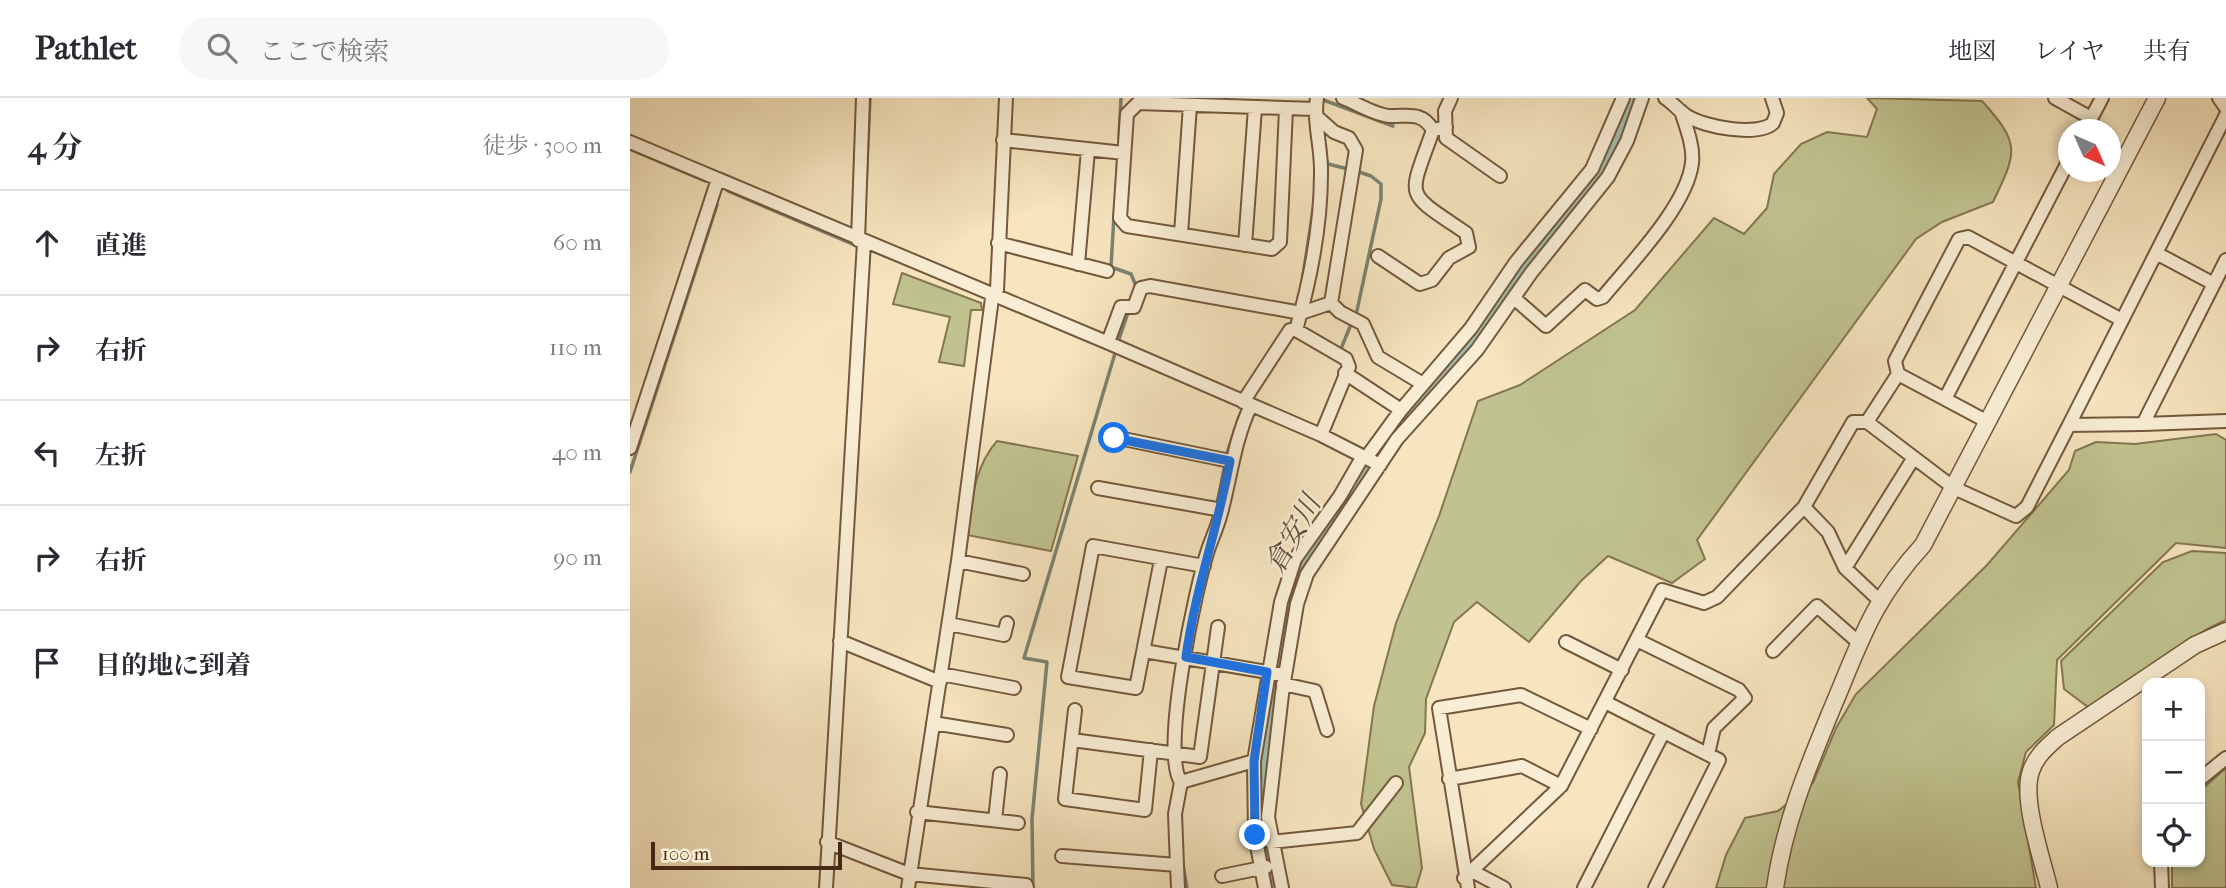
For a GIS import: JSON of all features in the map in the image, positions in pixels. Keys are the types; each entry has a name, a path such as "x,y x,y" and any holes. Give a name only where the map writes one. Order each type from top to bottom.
{"street":[{"path":"826,888 864,244 863,98"},
{"path":"908,888 917,812 958,561 994,295 1006,98"},
{"path":"1343,98 1389,116 1404,113 1428,121 1439,128 1446,138 1500,176"},
{"path":"1378,256 1420,284 1432,280 1449,258 1469,247 1466,233 1418,200 1413,186 1451,98"},
{"path":"1265,888 1271,842 1268,817 1277,675 1287,577 1301,549 1340,496 1364,457 1459,344 1516,262 1592,169 1623,98"},
{"path":"1282,888 1267,867 1253,804 1254,761 1307,574 1401,435 1477,350 1608,177 1626,141 1642,98"},
{"path":"1665,98 1689,117 1721,128 1757,130 1773,123 1777,113 1772,98"},
{"path":"2055,98 2082,119"},
{"path":"2091,119 2102,98"},
{"path":"1775,888 1786,830 1802,779 1858,642 1879,600 1923,545 2157,98"},
{"path":"2219,98 2226,108"},
{"path":"1286,109 1280,243 1272,249 1127,226 1120,218 1127,114 1138,103 1286,109 1318,112 1334,132 1349,138 1356,150 1331,303"},
{"path":"1181,234 1190,105"},
{"path":"1245,245 1255,108"},
{"path":"1514,298 1546,326 1585,289 1597,299 1603,297 1663,224 1689,176 1693,161 1681,111"},
{"path":"1296,330 1321,180 1318,112"},
{"path":"1468,879 1561,786 1662,590 1704,603 1717,597 1804,507 1853,422 1867,422 1954,488 2016,516 2027,507 2226,115"},
{"path":"1003,141 1124,153"},
{"path":"630,142 864,244 1113,345 1248,407 1321,435 1380,466"},
{"path":"1078,264 1088,150"},
{"path":"630,448 718,179"},
{"path":"1945,399 2058,181"},
{"path":"1867,422 1898,374 1895,361 1959,239 1968,237 2122,320"},
{"path":"998,243 1107,271"},
{"path":"2156,253 2214,284"},
{"path":"2143,424 2226,260"},
{"path":"1113,345 1121,307 1129,306 1141,288 1150,286 1298,312 1331,303"},
{"path":"1331,303 1363,324 1378,357 1423,384"},
{"path":"1178,888 1175,814 1180,784 1174,753 1183,657 1204,566 1222,510 1227,460 1248,407 1290,330 1296,330 1346,359 1349,367 1321,435"},
{"path":"1345,373 1401,410"},
{"path":"1898,374 1988,422"},
{"path":"2069,425 2226,421"},
{"path":"1389,427 1401,435"},
{"path":"1114,438 1227,460"},
{"path":"1845,568 1913,459"},
{"path":"1098,488 1222,510"},
{"path":"1804,507 1828,532 1845,568 1879,600"},
{"path":"1161,559 1136,688 1068,677 1093,546 1204,566"},
{"path":"958,561 1023,573"},
{"path":"1773,651 1817,606 1858,642"},
{"path":"948,624 1004,635 1007,623"},
{"path":"1072,740 1200,757 1219,626"},
{"path":"2049,888 2029,799 2029,778 2039,756 2058,737 2195,645 2226,631"},
{"path":"1637,640 1739,690 1745,698 1714,728 1708,754"},
{"path":"840,641 940,678 1014,688"},
{"path":"1566,642 1622,670"},
{"path":"1144,651 1277,675 1315,691 1327,730"},
{"path":"1468,879 1439,708 1521,695 1591,729"},
{"path":"1605,702 1719,760 1655,888"},
{"path":"1075,710 1065,799 1145,810 1152,750"},
{"path":"933,723 1007,734"},
{"path":"1584,888 1663,733"},
{"path":"2205,775 2226,758"},
{"path":"1180,784 1254,761"},
{"path":"1449,779 1522,766 1561,786"},
{"path":"995,820 1000,774"},
{"path":"1271,842 1357,832 1396,783"},
{"path":"917,812 1018,823"},
{"path":"830,843 909,874 1026,885 1027,888"},
{"path":"1062,856 1177,865"},
{"path":"1222,876 1267,867"},
{"path":"2161,867 2162,888"},
{"path":"1468,879 1504,888"}],"green space":[{"path":"1867,98 1982,101 2004,128 2011,149 2007,171 1993,202 1942,222 1916,239 1697,540 1705,559 1672,583 1608,556 1581,581 1529,642 1477,602 1454,622 1426,699 1425,733 1409,767 1422,868 1416,888 1392,885 1374,849 1361,804 1374,706 1396,623 1439,516 1478,401 1520,385 1635,310 1714,218 1744,234 1767,208 1774,174 1801,144 1827,132 1867,137 1877,109"},
{"path":"902,273 981,303 982,310 971,310 964,366 939,362 950,317 893,304"},
{"path":"2216,434 2226,440 2226,548 2176,543 2057,660 2054,725 2026,752 2018,782 2036,888 1716,888 1726,855 1745,818 1778,811 1813,783 1836,728 1856,694 1987,565 2069,470 2075,451 2096,442 2135,444"},
{"path":"997,441 1078,456 1051,551 967,535 979,473"},
{"path":"2192,551 2226,553 2226,620 2207,629 2088,707 2064,689 2061,661 2163,562"},
{"path":"2226,768 2226,888 2172,888 2172,867 2205,867 2205,787"}],"waterway":[{"path":"866,185 870,98"},
{"path":"1119,138 1121,98"},
{"name":"倉安川","path":"1398,426 1475,337 1522,267 1596,178 1616,146 1631,98"},
{"path":"1321,99 1393,126"},
{"path":"630,149 705,181"},
{"path":"1116,191 1118,158"},
{"path":"1326,158 1328,164 1348,169"},
{"path":"1356,171 1371,176 1381,184 1381,199 1356,315"},
{"path":"728,191 857,246"},
{"path":"1302,282 1314,203"},
{"path":"630,472 717,205"},
{"path":"1114,216 1111,267 1131,274 1136,286"},
{"path":"868,249 909,266"},
{"path":"1118,342 1129,310"},
{"path":"1022,313 1060,329"},
{"path":"1340,351 1352,322"},
{"path":"1033,888 1032,819 1047,662 1024,658 1116,350"},
{"path":"1226,456 1239,417"},
{"path":"1218,501 1225,464"},
{"name":"倉安川","path":"1275,888 1262,820 1264,765 1277,663 1292,586 1312,546 1369,465"},
{"path":"1183,865 1187,888"}],"route":[{"path":"1114,438 1230,461 1222,510 1214,539 1210,544 1191,621 1186,657 1267,672 1254,761 1255,835"}]}
